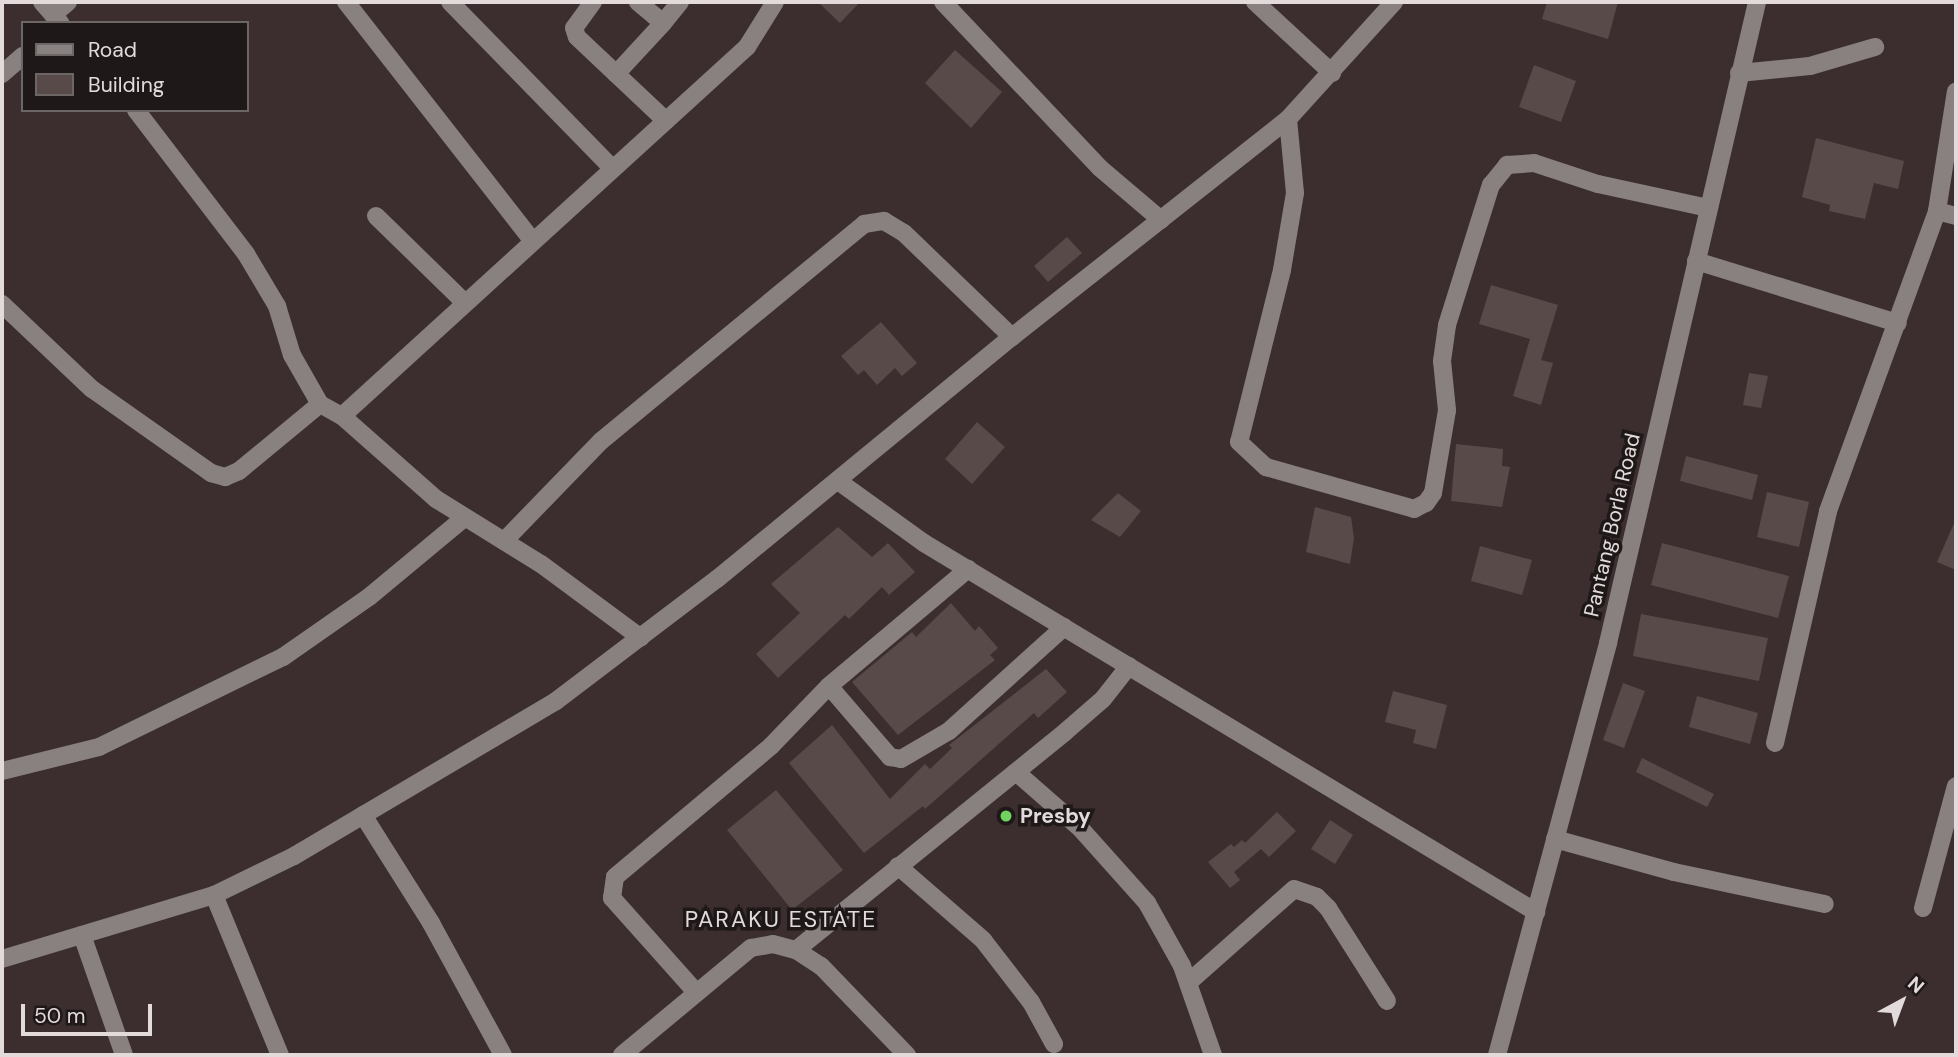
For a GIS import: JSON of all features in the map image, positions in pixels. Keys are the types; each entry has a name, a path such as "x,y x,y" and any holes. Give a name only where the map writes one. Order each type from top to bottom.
{"street":[{"path":"52,13 68,2"},
{"path":"346,2 533,241"},
{"path":"450,2 611,167"},
{"path":"593,2 574,28 577,37 666,121"},
{"path":"638,2 663,23"},
{"path":"616,74 680,2"},
{"path":"342,416 611,167 747,47 775,2"},
{"path":"943,2 1100,168 1161,219"},
{"path":"1255,2 1332,73"},
{"path":"2,960 214,895 363,816 556,701 641,638 838,481 1012,337 1288,119 1394,2"},
{"name":"Pantang Borla Road","path":"1496,1055 1536,912 1652,460 1757,2"},
{"path":"1739,74 1810,66 1875,47"},
{"path":"2,74 21,58"},
{"path":"1775,743 1828,511 1937,211 1956,91"},
{"path":"138,112 246,254 278,306 292,355 320,404 342,416 464,519 504,541 641,638"},
{"path":"1288,119 1295,193 1282,270 1240,442 1266,467 1413,509 1426,503 1433,493 1447,410 1441,361 1447,325 1491,185 1507,165 1534,163 1598,184 1708,208"},
{"path":"1937,211 1956,216"},
{"path":"376,216 466,303"},
{"path":"504,541 601,441 864,224 884,221 904,233 1012,337"},
{"path":"1696,261 1898,323"},
{"path":"2,304 92,390 211,473 225,477 239,471 320,404"},
{"path":"838,481 968,569 1536,912"},
{"path":"2,771 99,747 283,657 369,597 464,519"},
{"path":"695,991 612,898 615,877 771,746 829,686 968,569"},
{"path":"829,686 890,757 901,759 958,724 1064,627"},
{"path":"796,950 1103,699 1129,666"},
{"path":"1016,772 1080,828 1147,903 1189,982 1213,1055"},
{"path":"1923,908 1956,786"},
{"path":"363,816 379,845 413,891 503,1055"},
{"path":"1555,839 1674,872 1825,904"},
{"path":"898,866 983,940 1031,1002 1055,1044"},
{"path":"1189,982 1294,889 1317,897 1328,908 1387,1001"},
{"path":"214,895 280,1055"},
{"path":"82,935 124,1055"},
{"path":"628,1053 695,991 760,944 796,950 821,966 907,1055"}],"building":[{"path":"818,2 860,2 840,23"},
{"path":"1547,2 1618,2 1608,39 1542,19"},
{"path":"955,50 1002,92 971,128 925,83"},
{"path":"1534,65 1576,81 1561,122 1519,107"},
{"path":"1816,138 1904,161 1898,189 1874,183 1865,219 1829,211 1830,205 1802,197"},
{"path":"1067,237 1082,253 1048,282 1034,266"},
{"path":"1491,285 1558,305 1541,360 1553,363 1541,405 1513,396 1530,339 1479,324"},
{"path":"881,322 917,363 902,376 895,368 877,385 864,370 858,375 841,356"},
{"path":"1749,373 1768,376 1761,408 1743,405"},
{"path":"977,422 1005,447 972,484 945,459"},
{"path":"1456,444 1503,449 1502,466 1510,467 1502,507 1451,501"},
{"path":"1686,456 1758,475 1752,500 1680,481"},
{"path":"1767,492 1809,502 1799,547 1757,537"},
{"path":"1118,493 1141,511 1120,537 1091,520"},
{"path":"1315,507 1351,517 1354,538 1350,564 1306,552"},
{"path":"1956,519 1956,570 1937,562"},
{"path":"838,527 872,557 888,543 915,572 889,595 882,587 849,619 845,615 778,678 756,654 800,613 771,584"},
{"path":"1662,543 1789,576 1778,618 1651,585"},
{"path":"1480,546 1532,560 1522,595 1471,581"},
{"path":"951,603 975,631 979,626 998,648 990,655 995,660 898,735 852,682 912,632 916,637"},
{"path":"1641,614 1768,638 1759,681 1633,656"},
{"path":"1046,669 1067,692 1038,718 1034,713 925,809 923,806 864,853 789,763 832,725 890,799 925,764 930,769 952,748 949,745"},
{"path":"1623,683 1645,691 1624,748 1603,740"},
{"path":"1393,691 1447,705 1436,749 1413,743 1416,730 1385,722"},
{"path":"1697,696 1758,713 1750,744 1689,727"},
{"path":"1642,758 1714,794 1707,807 1636,772"},
{"path":"776,790 843,870 792,910 727,830"},
{"path":"1277,812 1296,831 1269,857 1261,849 1234,872 1240,880 1230,888 1208,862 1231,844 1234,847 1242,840 1245,843"},
{"path":"1330,820 1353,835 1335,864 1311,849"}],"place":[{"name":"Presby","path":"1006,816"}],"district":[{"name":"PARAKU ESTATE","path":"781,919"}]}
